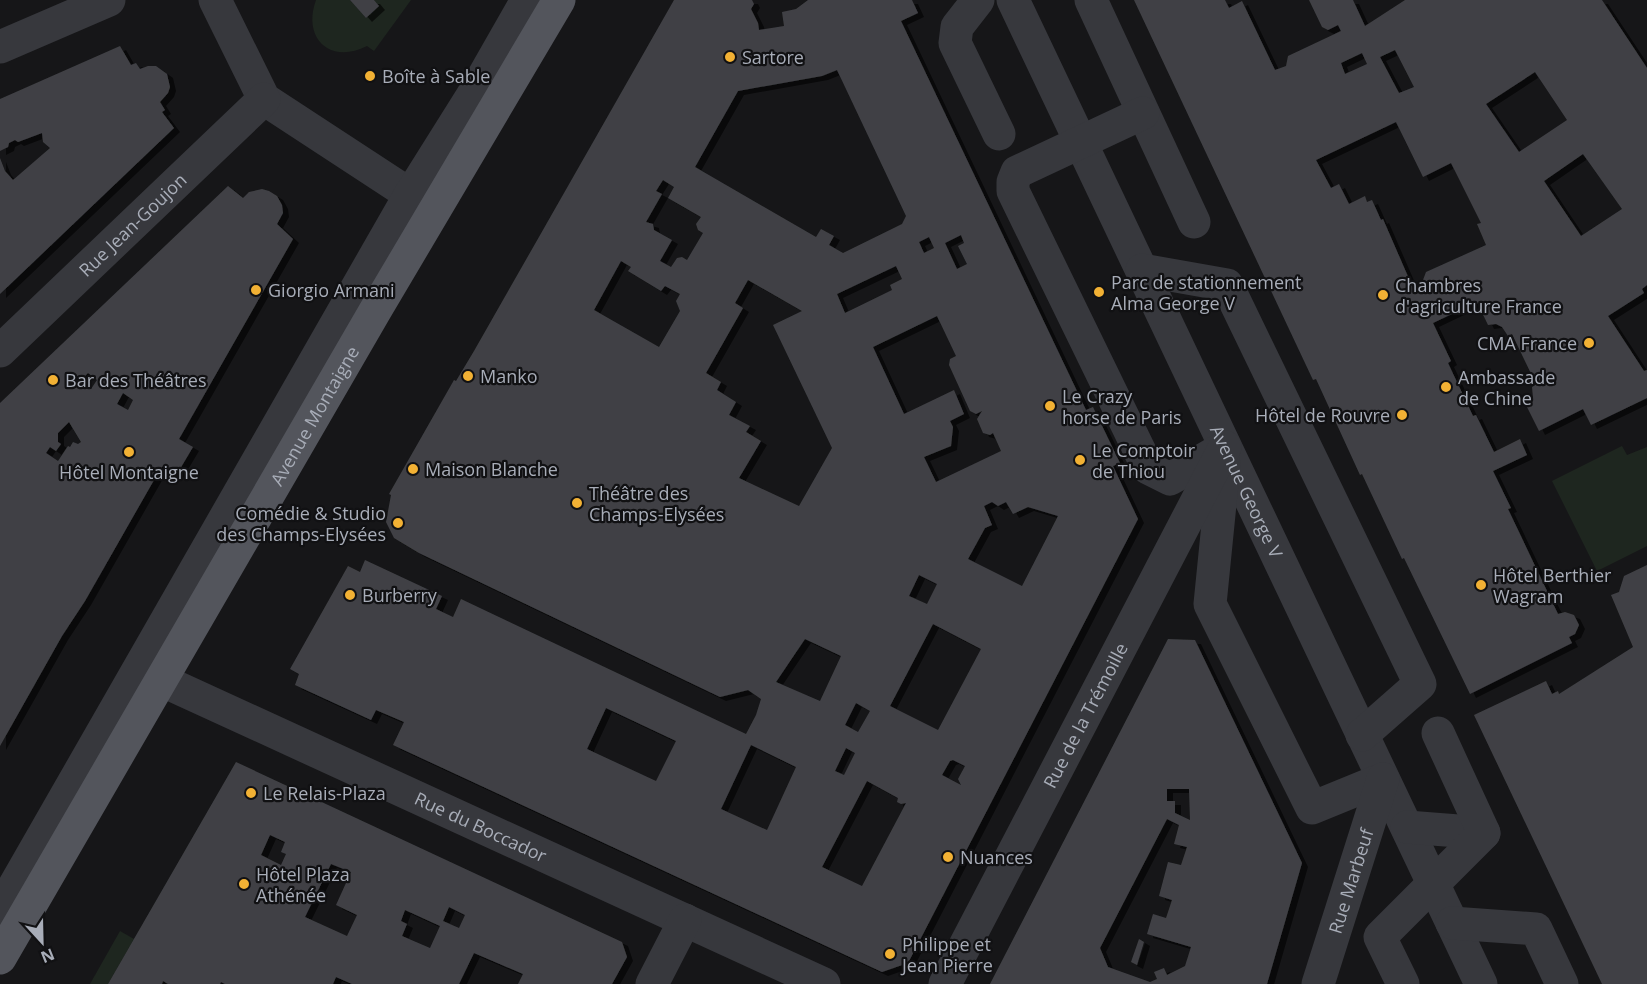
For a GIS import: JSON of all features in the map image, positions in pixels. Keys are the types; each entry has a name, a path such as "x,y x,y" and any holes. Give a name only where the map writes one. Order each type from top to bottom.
{"main road":[{"name":"Avenue Montaigne","path":"0,958 150,674 422,203 559,0"}],"street":[{"path":"0,47 110,0"},
{"path":"215,0 264,99 422,203"},
{"name":"Avenue Montaigne","path":"422,203 474,93 527,0"},
{"path":"978,0 957,27 955,43 999,134"},
{"name":"Avenue George V","path":"1013,0 1481,984"},
{"path":"1091,0 1194,222"},
{"name":"Rue Jean-Goujon","path":"0,351 264,99"},
{"path":"1143,113 1017,172 1012,182 1013,191 1148,468 1170,479 1225,447"},
{"path":"1142,270 1227,285 1420,684 1362,735"},
{"path":"1225,447 1210,604 1312,808 1383,779"},
{"name":"Rue de la Trémoille","path":"945,984 1225,447"},
{"name":"Avenue Montaigne","path":"0,911 150,674"},
{"name":"Rue du Boccador","path":"150,674 824,984"},
{"path":"1438,734 1484,833"},
{"name":"Rue Marbeuf","path":"1318,984 1383,779"},
{"path":"1407,827 1484,833"},
{"path":"1403,984 1380,938 1484,833"},
{"path":"652,984 685,920"},
{"path":"1452,923 1536,930 1562,984"}],"shaded area":[{"path":"316,0 350,0 366,18 379,6 374,0 411,0 374,51 367,46 354,51 341,52 331,50 316,36 313,14"},
{"path":"1622,446 1627,455 1647,447 1647,546 1597,571 1552,481"},
{"path":"120,931 134,939 108,984 90,984"}],"building":[{"path":"350,0 374,0 379,6 366,18"},
{"path":"674,0 752,0 754,4 751,9 759,30 784,26 782,12 796,9 808,0 912,0 918,13 901,21 1086,410 1093,407 1120,463 1113,466 1138,519 908,963 882,972 393,745 404,722 376,710 371,720 295,685 299,674 290,669 348,566 360,572 365,560 442,596 436,609 453,617 461,599 746,734 761,699 748,690 720,697 419,553 394,538 386,522 391,495 389,494 454,380 456,381","holes":["837,70 906,216 902,224 843,253 829,245 834,236 821,229 816,237 695,167 738,91 822,76","663,180 674,187 668,198 701,217 696,224 698,230 703,233 687,260 682,257 677,258 671,267 660,261 672,240 654,230 653,224 646,222 662,194 656,191","961,235 964,243 958,246 967,264 957,269 945,243","929,237 934,248 924,253 919,242","621,261 631,267 628,271 661,291 665,286 680,294 676,301 680,311 659,347 594,310","896,266 902,279 890,285 892,290 845,313 837,294","748,280 802,311 773,325 832,448 799,506 739,478 761,441 746,432 750,426 729,415 736,402 717,390 721,382 706,373 743,308 735,303","937,316 956,356 950,359 949,365 970,411 976,414 982,411 977,419 983,433 990,435 993,433 1001,451 936,482 924,457 951,446 953,427 950,421 964,414 954,390 904,414 873,347","992,502 998,506 1006,502 1013,514 1028,507 1058,516 1022,586 968,559 985,528 992,525 984,506","919,575 937,584 927,604 909,596","933,624 981,649 938,730 890,706","805,639 841,656 820,701 776,682","856,703 870,711 858,732 845,725","606,708 676,741 656,781 587,749","751,745 796,767 767,830 721,809","846,748 855,753 844,775 835,771","953,760 965,766 958,779 961,785 942,775 950,761","867,781 898,798 897,802 906,803 862,886 822,867"]},
{"path":"1134,0 1225,0 1229,8 1242,1 1275,70 1286,66 1288,56 1341,31 1338,25 1328,30 1322,27 1309,0 1353,0 1365,26 1405,0 1602,0 1647,68 1647,285 1642,289 1644,293 1608,316 1644,371 1647,370 1647,398 1591,425 1583,409 1539,431 1527,407 1533,398 1532,387 1536,384 1512,334 1508,336 1502,327 1496,324 1488,325 1477,302 1433,323 1451,361 1448,363 1473,416 1476,415 1494,452 1520,439 1527,455 1493,471 1511,508 1508,509 1558,614 1565,612 1574,615 1579,625 1575,634 1569,637 1572,643 1470,694 1362,474 1360,475 1316,379 1313,380","holes":["1395,50 1414,87 1399,93 1380,57","1362,53 1367,64 1345,74 1341,63","1535,72 1567,120 1519,152 1486,104","1396,122 1423,177 1451,163 1481,223 1477,224 1486,245 1426,272 1424,282 1413,288 1383,219 1381,220 1372,200 1367,202 1365,196 1349,204 1339,184 1331,188 1316,160","1583,154 1622,209 1581,236 1544,181"]},
{"path":"120,46 131,65 136,63 140,69 156,66 167,74 170,87 160,102 165,110 162,112 174,128 0,294 0,158 5,171 13,180 50,148 43,142 42,133 18,142 15,140 0,151 0,99"},
{"path":"228,186 243,198 249,192 262,189 277,196 283,213 277,224 293,239 179,439 193,447 177,474 163,466 160,470 168,474 166,477 158,473 0,746 0,403","holes":["88,373 97,380 91,389 81,380","123,393 133,400 128,410 117,404","69,422 81,442 78,444 73,442 70,447 68,446 58,461 46,453 50,447 56,451 61,444 58,442 58,433"]},
{"path":"1647,565 1647,984 1602,984 1474,715 1546,681 1552,694 1558,691 1559,694 1633,647 1611,595 1619,592 1624,576"},
{"path":"1168,639 1195,640 1302,863 1267,984 990,984","holes":["1167,789 1189,789 1190,820 1175,813 1175,801 1167,801","1167,819 1179,825 1174,844 1187,847 1181,865 1168,862 1159,896 1172,900 1166,918 1153,914 1147,934 1191,947 1185,966 1167,975 1164,968 1154,972 1157,979 1150,982 1108,967 1100,948"]},
{"name":"Hôtel Plaza Athénée","path":"236,762 622,942 627,957 612,984 518,984 523,974 474,953 459,984 352,984 336,977 333,984 225,984 221,982 220,984 168,984 163,981 162,984 108,984","holes":["270,835 285,842 281,852 286,854 281,865 261,855","331,864 351,872 336,905 357,915 347,936 305,917","449,907 465,915 459,928 443,921","405,910 440,926 430,948 402,936 407,924 401,921"]},
{"path":"1139,939 1144,942 1137,965 1131,962"}],"place":[{"name":"Sartore","path":"730,57"},
{"name":"Boîte à Sable","path":"370,76"},
{"name":"Giorgio Armani","path":"256,290"},
{"name":"Parc de stationnement Alma George V","path":"1099,292"},
{"name":"Chambres d'agriculture France","path":"1383,295"},
{"name":"CMA France","path":"1589,343"},
{"name":"Manko","path":"468,376"},
{"name":"Bar des Théâtres","path":"53,380"},
{"name":"Ambassade de Chine","path":"1446,387"},
{"name":"Le Crazy horse de Paris","path":"1050,406"},
{"name":"Hôtel de Rouvre","path":"1402,415"},
{"name":"Hôtel Montaigne","path":"129,452"},
{"name":"Le Comptoir de Thiou","path":"1080,460"},
{"name":"Maison Blanche","path":"413,469"},
{"name":"Théâtre des Champs-Elysées","path":"577,503"},
{"name":"Comédie & Studio des Champs-Elysées","path":"398,523"},
{"name":"Hôtel Berthier Wagram","path":"1481,585"},
{"name":"Burberry","path":"350,595"},
{"name":"Le Relais-Plaza","path":"251,793"},
{"name":"Nuances","path":"948,857"},
{"name":"Hôtel Plaza Athénée","path":"244,884"},
{"name":"Philippe et Jean Pierre","path":"890,954"}]}
